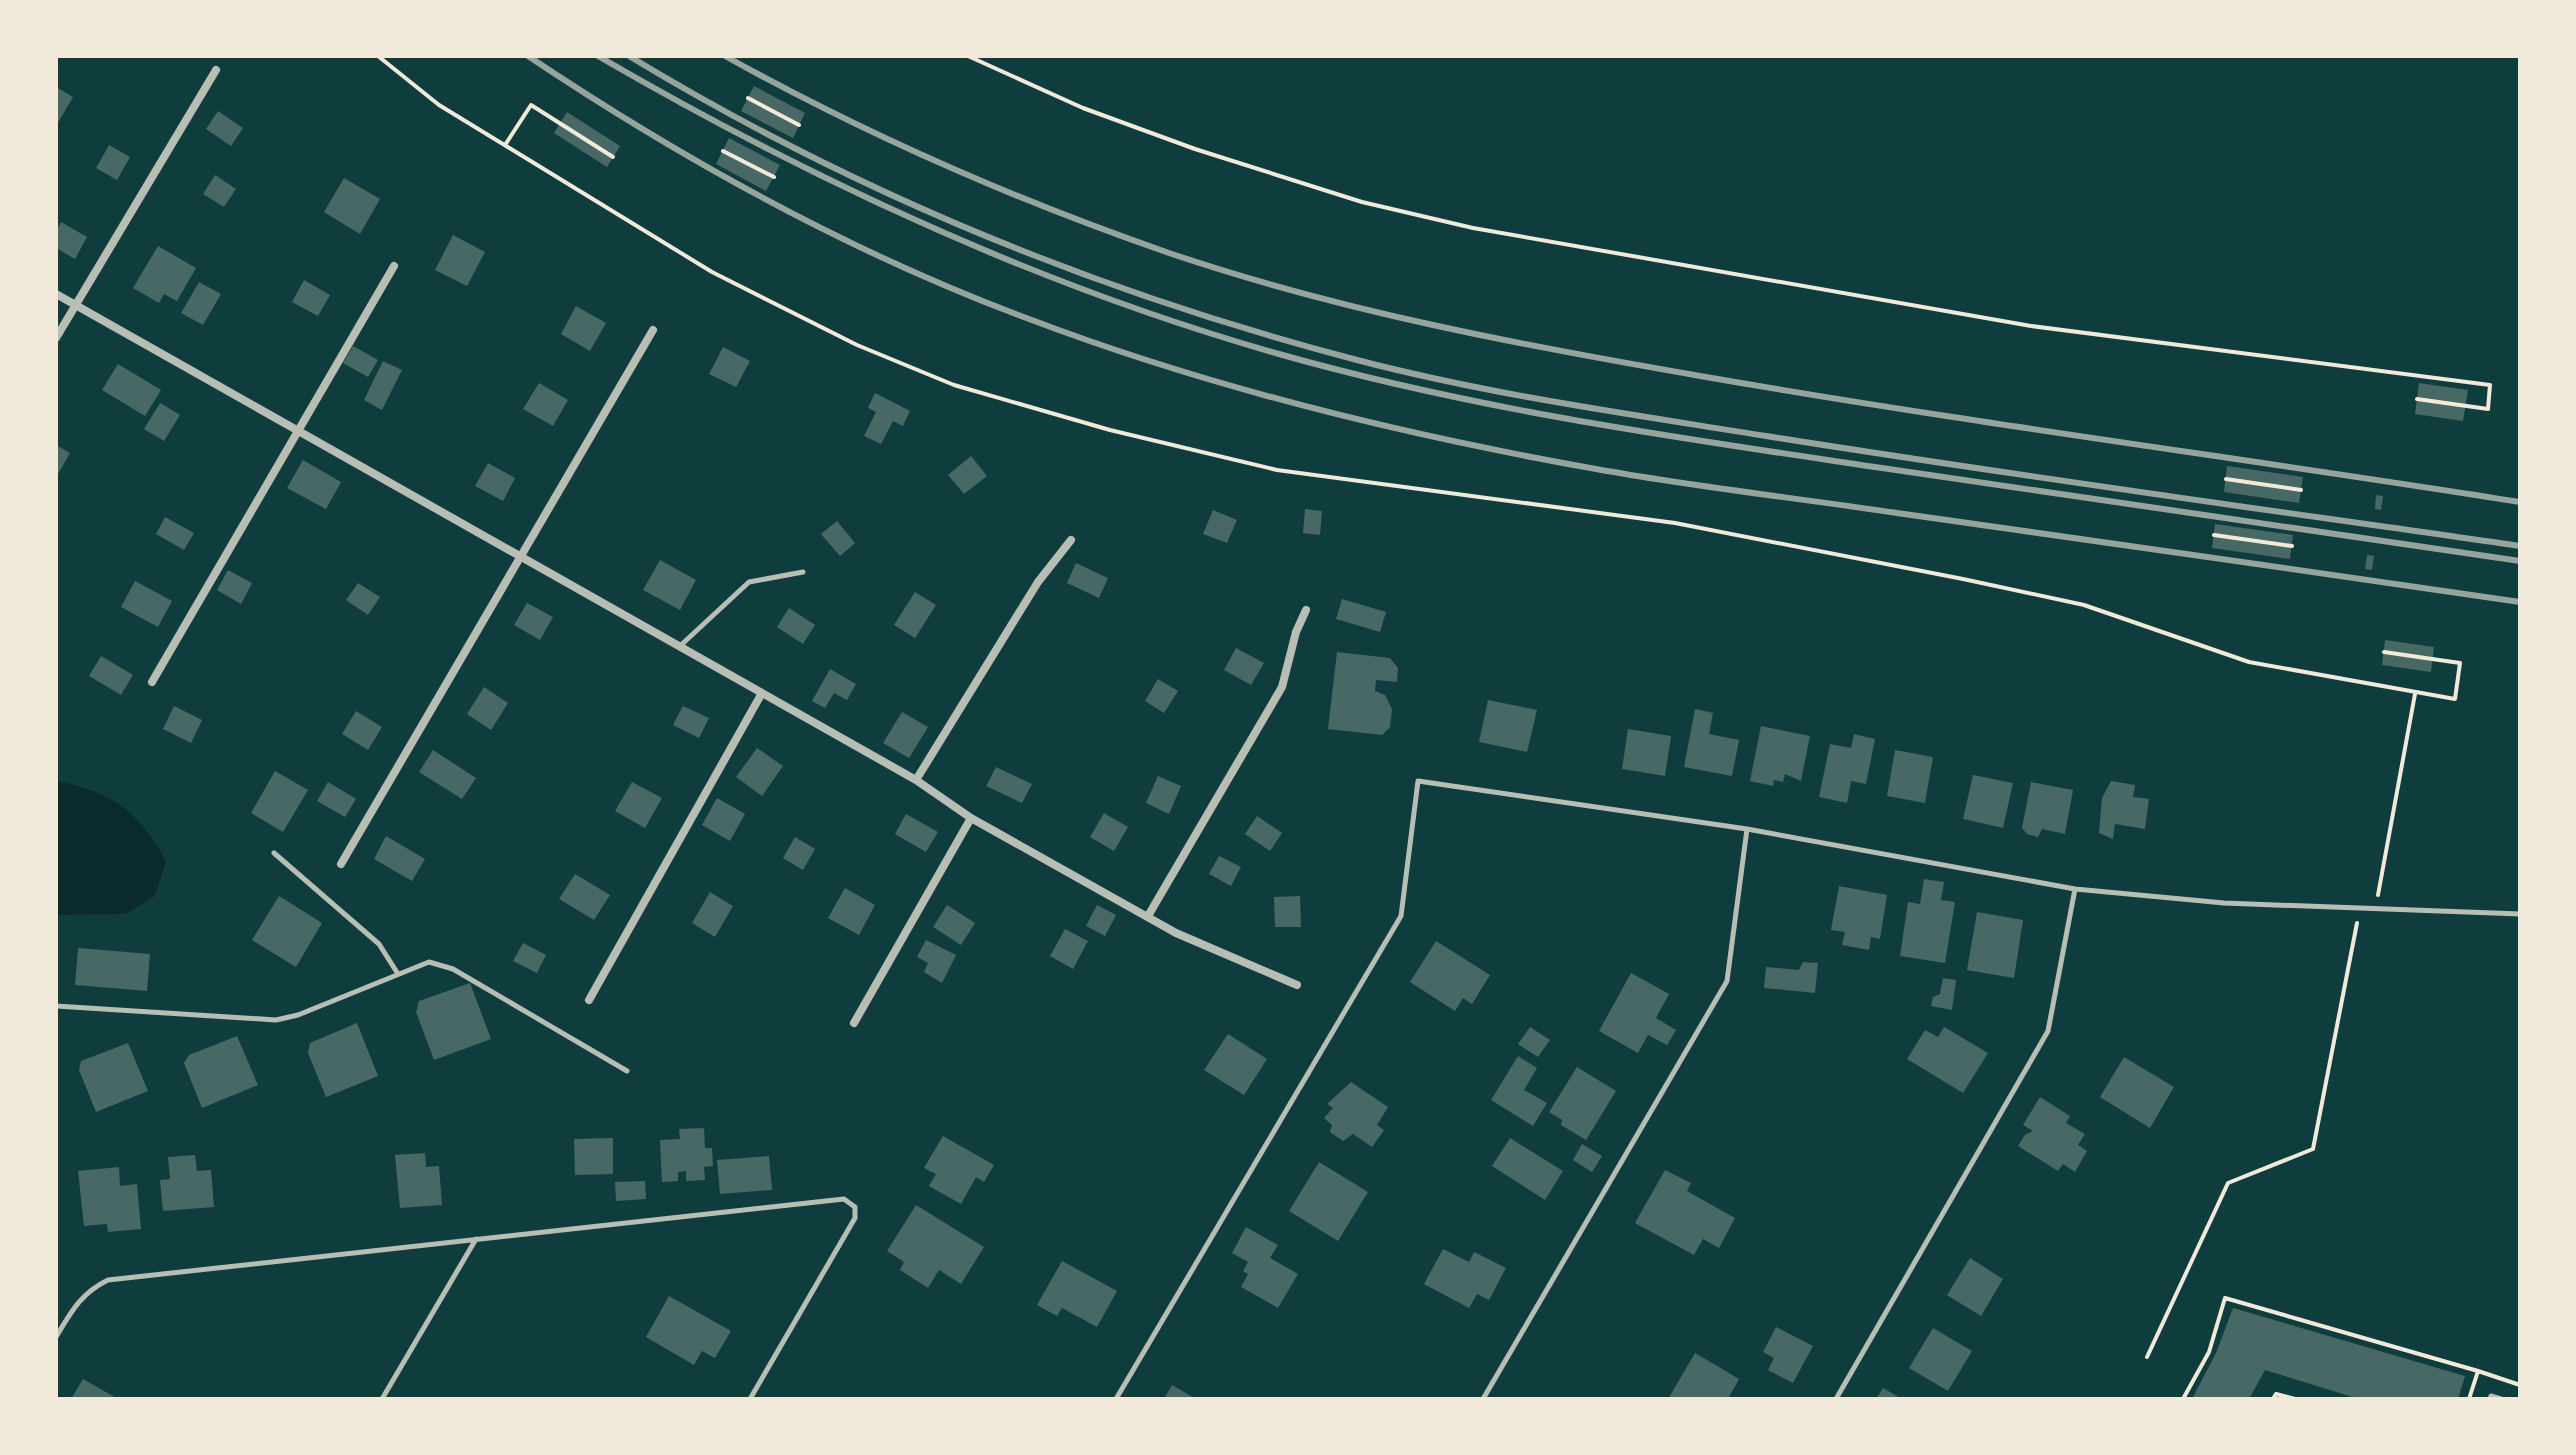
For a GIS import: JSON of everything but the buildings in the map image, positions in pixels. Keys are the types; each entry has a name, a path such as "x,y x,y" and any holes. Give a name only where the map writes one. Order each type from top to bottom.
{"street":[{"path":"56,338 216,70"},
{"path":"152,682 394,266"},
{"path":"56,294 916,780 971,818 1176,933 1297,985"},
{"path":"341,864 653,330"},
{"path":"916,780 1038,582 1071,540"},
{"path":"1148,916 1282,687 1296,632 1306,610"},
{"path":"589,1000 762,693"},
{"path":"854,1023 971,818"}],"lane":[{"path":"680,646 749,582 803,572"},
{"path":"1116,1399 1401,916 1418,781 1747,829 2075,889 2224,903 2520,914"},
{"path":"1483,1399 1727,981 1747,829"},
{"path":"274,853 379,944 398,974"},
{"path":"1836,1399 2048,1031 2075,889"},
{"path":"56,1006 276,1020 298,1015 429,962 442,964 627,1071"},
{"path":"56,1337 76,1302 89,1289 108,1280 844,1199 855,1207 855,1218 750,1399"},
{"path":"382,1399 476,1239"},
{"path":"2490,1399 2501,1399"}],"path":[{"path":"378,56 439,105 712,272 857,345 954,385 1110,430 1277,470 1675,523 2084,605 2249,662 2455,699 2460,663 2384,652"},
{"path":"968,56 1083,108 1195,149 1362,202 1473,228 2031,326 2490,385 2488,409 2417,399"},
{"path":"748,98 799,125"},
{"path":"505,145 531,105 613,157"},
{"path":"723,151 774,177"},
{"path":"2226,479 2301,490"},
{"path":"2214,535 2292,546"},
{"path":"2375,909 2415,694"},
{"path":"2147,1357 2228,1183 2313,1149 2360,909"},
{"path":"2183,1399 2209,1352 2225,1298 2520,1385"},
{"path":"2469,1399 2478,1371"},
{"path":"2273,1399 2276,1394 2295,1399"}],"water":[{"path":"56,781 109,798 145,829 166,861 155,896 125,914 56,915"}],"railway":[{"path":"528,56 709,168 898,265 1098,344 1238,388 1452,441 1633,475 2520,602"},
{"path":"598,56 761,146 1015,263 1190,327 1353,374 1503,407 1654,434 2520,561"},
{"path":"629,56 802,152 982,234 1167,304 1357,360 1509,394 1663,420 2520,546"},
{"path":"725,56 888,139 1055,211 1235,274 1368,310 1571,353 1808,394 2520,502"}]}
